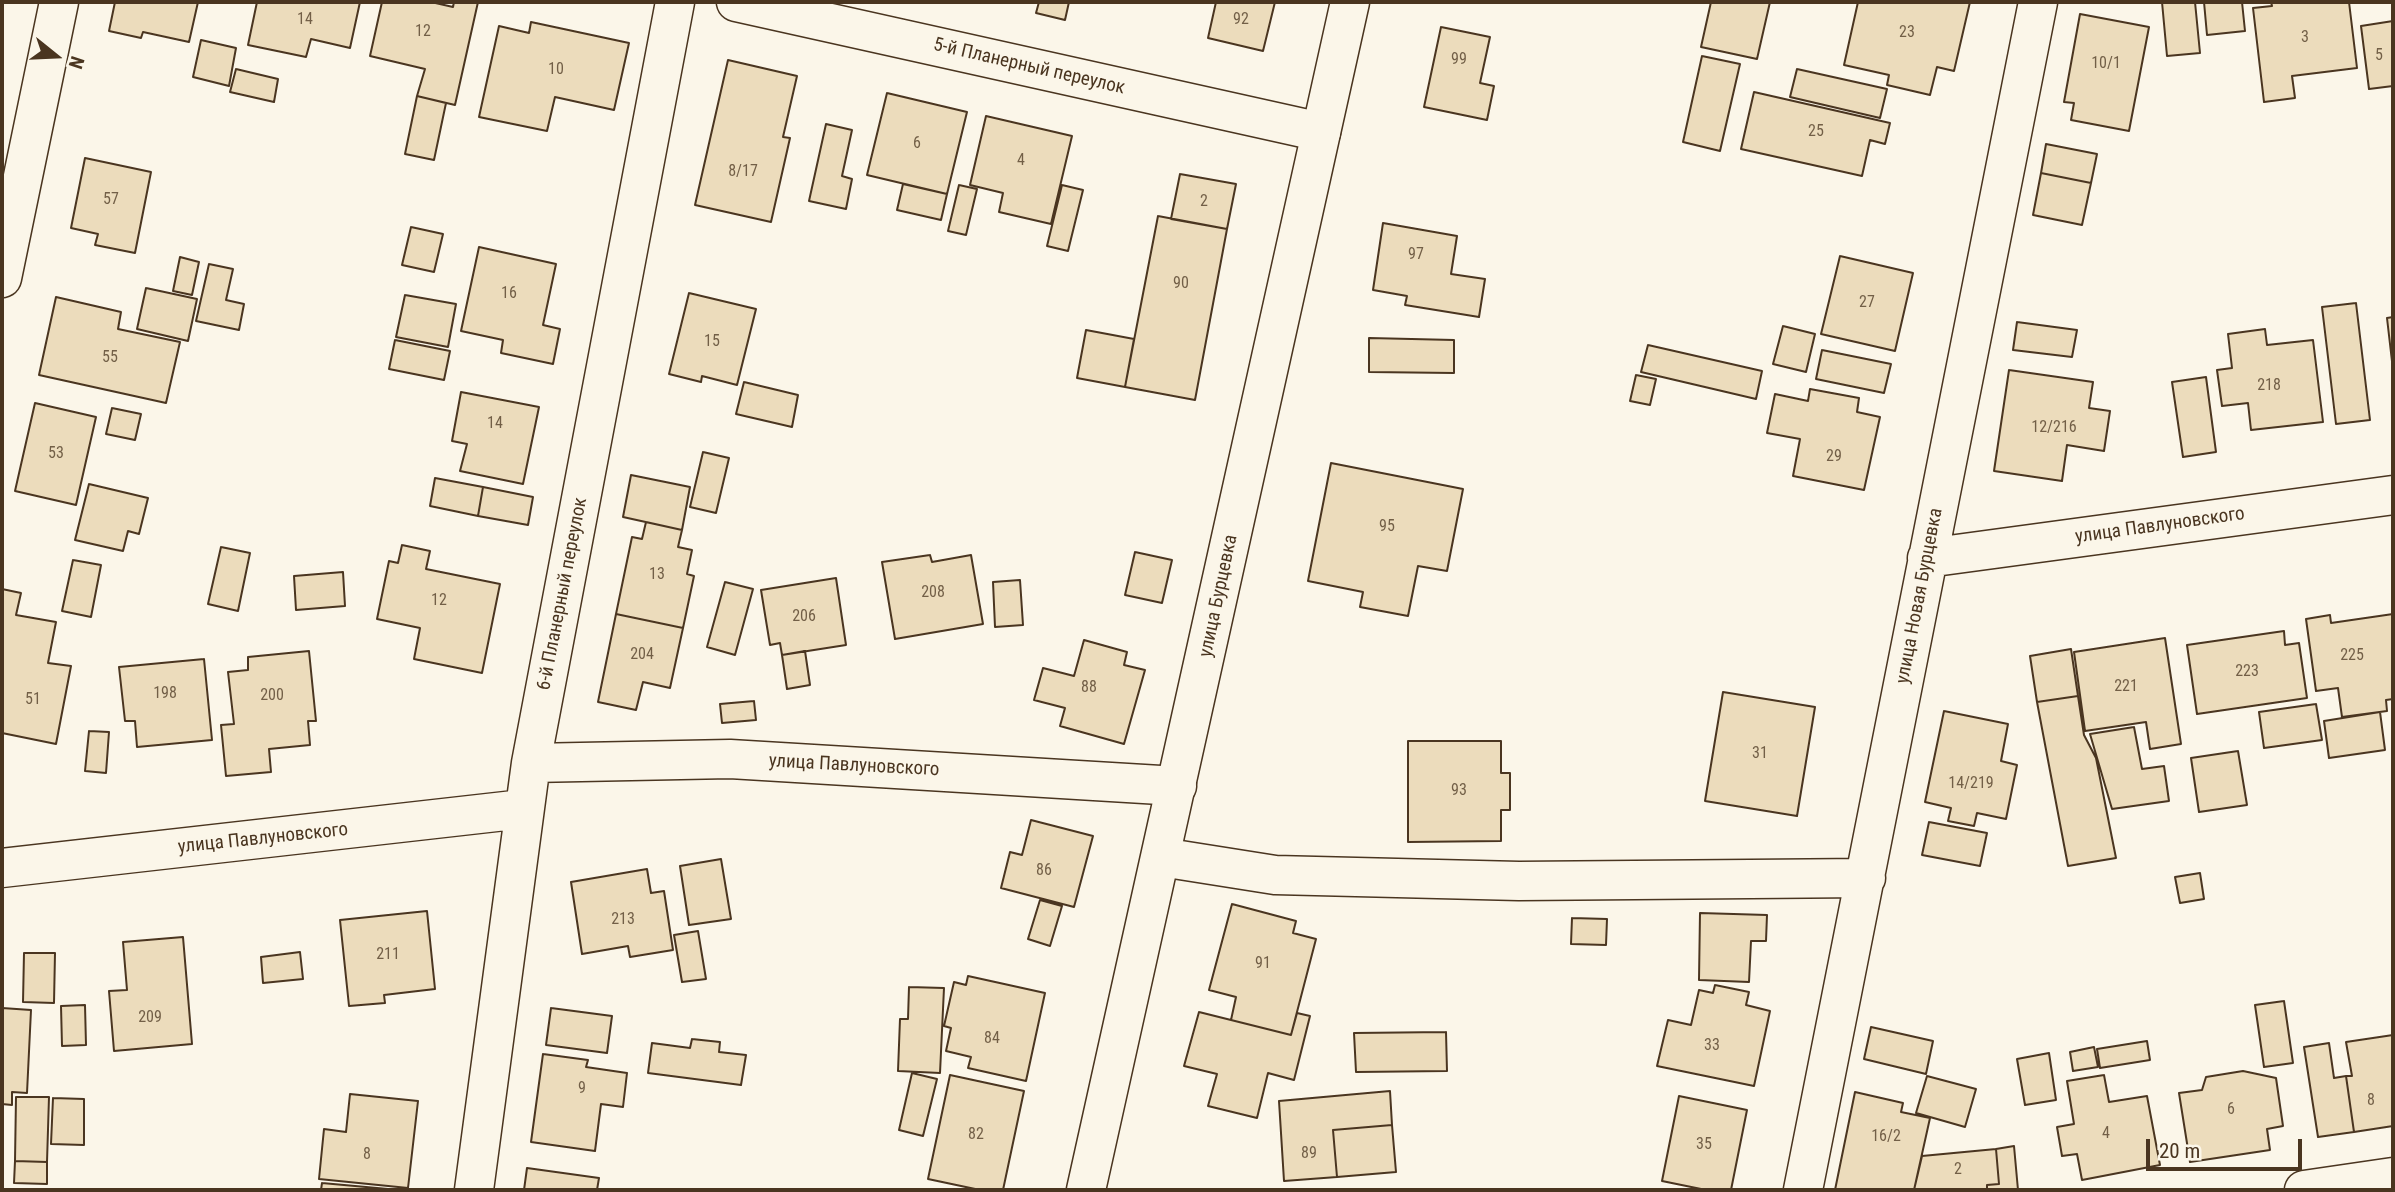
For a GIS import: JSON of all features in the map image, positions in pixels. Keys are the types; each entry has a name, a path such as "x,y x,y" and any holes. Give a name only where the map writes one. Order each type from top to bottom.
{"street":[{"path":"2,278 59,2"},
{"name":"6-й Планерный переулок","path":"474,1190 523,810 675,2"},
{"name":"5-й Планерный переулок","path":"736,2 1321,132"},
{"name":"улица Бурцевка","path":"1086,1190 1350,2"},
{"name":"улица Новая Бурцевка","path":"1803,1190 2038,2"},
{"name":"улица Павлуновского","path":"1927,558 2393,495"},
{"name":"улица Павлуновского","path":"531,763 730,759 1177,786"},
{"name":"улица Павлуновского","path":"2,868 523,810"},
{"path":"1161,857 1275,875 1519,881 1866,878"},
{"path":"2304,1190 2393,1177"}],"building":[{"path":"115,2 198,2 189,42 143,32 141,38 109,31"},
{"path":"257,2 360,2 350,48 311,39 306,57 248,45"},
{"path":"382,2 431,2 453,7 454,2 478,2 455,105 417,96 425,69 370,56"},
{"path":"1039,2 1069,2 1065,20 1036,13"},
{"path":"1216,2 1275,2 1263,51 1208,38"},
{"path":"1711,2 1770,2 1757,59 1701,47"},
{"path":"1858,2 1970,2 1954,71 1937,67 1930,95 1887,85 1889,75 1844,65"},
{"path":"2162,2 2195,2 2200,53 2167,56"},
{"path":"2204,2 2242,2 2245,31 2207,35"},
{"path":"2271,2 2349,2 2357,68 2292,76 2295,98 2264,102 2253,8 2272,6"},
{"path":"2080,14 2149,27 2129,131 2071,120 2074,103 2064,102"},
{"path":"2393,21 2393,86 2369,89 2361,26"},
{"path":"531,22 629,43 614,110 555,97 547,131 479,117 499,26 529,33"},
{"path":"1441,27 1490,37 1480,83 1494,86 1487,120 1424,107"},
{"path":"201,40 236,48 229,86 193,77"},
{"path":"1702,56 1740,64 1720,151 1683,142"},
{"path":"728,60 797,76 783,137 790,138 771,222 695,205"},
{"path":"236,69 278,79 274,102 230,92"},
{"path":"1797,69 1887,89 1880,118 1790,97"},
{"path":"1754,92 1890,123 1885,144 1870,140 1862,176 1741,149"},
{"path":"887,93 967,112 947,194 867,175"},
{"path":"417,96 446,103 434,160 405,154"},
{"path":"986,116 1072,136 1051,224 999,212 1003,193 970,185"},
{"path":"826,124 852,130 842,176 852,179 846,209 809,201"},
{"path":"2046,144 2097,154 2091,183 2041,173"},
{"path":"85,158 151,172 135,253 95,245 98,234 71,228"},
{"path":"2041,173 2091,183 2082,225 2033,215"},
{"path":"1180,174 1236,184 1227,229 1171,219"},
{"path":"903,184 947,194 941,220 897,210"},
{"path":"959,185 977,189 966,235 948,231"},
{"path":"1062,185 1083,190 1068,251 1047,246"},
{"path":"1158,216 1227,229 1195,400 1125,387"},
{"path":"1383,223 1457,236 1451,274 1485,279 1479,317 1405,305 1407,296 1373,290"},
{"path":"411,227 443,234 434,272 402,265"},
{"path":"479,247 556,264 543,325 560,329 553,364 501,353 503,340 461,331"},
{"path":"1840,256 1913,273 1895,351 1821,334"},
{"path":"180,257 199,262 192,295 173,291"},
{"path":"209,264 233,269 226,300 244,304 239,330 196,321"},
{"path":"146,288 197,299 188,341 137,329"},
{"path":"689,293 756,309 737,385 702,376 701,382 669,374"},
{"path":"405,295 456,304 448,347 396,337"},
{"path":"56,297 121,312 118,329 180,342 166,403 39,375"},
{"path":"2356,303 2370,420 2336,424 2322,307"},
{"path":"2393,317 2393,370 2387,318"},
{"path":"2017,322 2077,330 2072,357 2013,350"},
{"path":"1783,326 1815,334 1806,372 1773,364"},
{"path":"2265,329 2267,345 2313,340 2323,422 2251,430 2248,403 2222,406 2217,370 2232,368 2228,334"},
{"path":"1086,330 1134,339 1125,387 1077,378"},
{"path":"1369,338 1454,340 1454,373 1369,372"},
{"path":"395,340 450,351 444,380 389,369"},
{"path":"1648,345 1762,371 1756,399 1641,372"},
{"path":"1822,350 1891,364 1884,393 1816,379"},
{"path":"2009,370 2093,382 2089,408 2110,411 2104,451 2067,445 2062,481 1994,471"},
{"path":"1636,375 1656,379 1650,405 1630,401"},
{"path":"2206,377 2216,452 2183,457 2172,382"},
{"path":"744,382 798,395 792,427 736,414"},
{"path":"1810,389 1859,398 1857,412 1880,417 1864,490 1793,476 1800,439 1767,433 1775,394 1808,401"},
{"path":"461,392 539,407 523,484 460,471 467,444 452,441"},
{"path":"35,403 96,417 76,505 15,491"},
{"path":"112,408 141,414 135,440 106,434"},
{"path":"703,452 729,458 716,513 690,507"},
{"path":"1331,463 1463,489 1447,571 1418,566 1408,616 1360,607 1363,592 1308,581"},
{"path":"631,475 690,487 682,530 623,517"},
{"path":"435,478 483,487 478,516 430,506"},
{"path":"89,484 148,498 139,534 128,531 123,551 75,540"},
{"path":"483,487 533,497 528,525 478,516"},
{"path":"646,522 682,530 678,547 692,550 687,574 694,576 683,628 616,614 632,537 642,539"},
{"path":"402,545 430,551 426,569 500,584 482,673 414,659 420,628 377,619 389,561 398,563"},
{"path":"221,547 250,553 238,611 208,604"},
{"path":"1135,552 1172,560 1162,603 1125,595"},
{"path":"930,555 932,562 971,555 983,624 895,639 882,562"},
{"path":"73,560 101,565 91,617 62,611"},
{"path":"343,572 345,606 296,610 294,576"},
{"path":"836,578 846,645 782,655 780,643 770,645 761,590"},
{"path":"1020,580 1023,625 995,627 993,582"},
{"path":"725,582 753,589 735,655 707,647"},
{"path":"2,589 21,593 16,615 56,622 48,663 71,666 56,744 2,733"},
{"path":"616,614 683,628 670,688 643,682 636,710 598,702"},
{"path":"2393,614 2393,699 2386,700 2387,711 2342,717 2338,688 2316,691 2306,619 2330,615 2331,623"},
{"path":"2284,631 2285,645 2299,643 2307,698 2197,714 2187,645"},
{"path":"2165,638 2181,744 2150,749 2146,722 2085,731 2074,652"},
{"path":"1084,640 1127,652 1124,665 1145,670 1124,744 1060,726 1065,708 1034,700 1043,668 1074,676"},
{"path":"2071,649 2078,696 2037,702 2030,656"},
{"path":"309,651 316,721 308,721 310,745 269,749 271,772 226,776 221,725 234,724 228,672 248,670 248,657"},
{"path":"805,651 810,685 787,689 782,655"},
{"path":"204,659 212,740 137,747 135,721 125,721 119,667"},
{"path":"1723,692 1815,707 1797,816 1705,801"},
{"path":"2078,696 2084,735 2096,758 2116,858 2068,866 2037,702"},
{"path":"754,701 756,720 722,723 720,704"},
{"path":"2316,704 2322,740 2264,748 2259,712"},
{"path":"1944,711 2008,724 2001,761 2017,765 2006,819 1977,813 1974,826 1948,821 1951,808 1925,802"},
{"path":"2380,712 2385,750 2329,758 2324,721"},
{"path":"2134,727 2142,769 2164,766 2169,801 2112,809 2090,734"},
{"path":"89,731 109,732 106,773 85,771"},
{"path":"1408,741 1501,741 1501,773 1510,773 1510,810 1501,810 1501,841 1408,842"},
{"path":"2238,751 2247,805 2199,812 2191,758"},
{"path":"1031,820 1093,836 1074,907 1001,888 1010,852 1022,855"},
{"path":"1929,822 1987,833 1980,866 1922,855"},
{"path":"721,859 731,919 689,925 680,866"},
{"path":"647,869 651,893 664,891 673,950 630,957 628,946 582,954 571,882"},
{"path":"2200,873 2204,899 2180,903 2175,877"},
{"path":"1040,900 1062,906 1050,946 1028,939"},
{"path":"1232,904 1296,921 1293,933 1316,939 1291,1035 1231,1020 1236,997 1209,990"},
{"path":"427,911 435,989 384,995 385,1003 349,1006 340,920"},
{"path":"1700,913 1767,915 1766,941 1751,941 1749,982 1699,980"},
{"path":"1572,918 1607,919 1606,945 1571,944"},
{"path":"698,931 706,979 682,982 674,935"},
{"path":"183,937 192,1044 114,1051 109,991 127,990 123,942"},
{"path":"300,952 303,979 263,983 261,957"},
{"path":"24,953 55,953 54,1003 23,1002"},
{"path":"968,976 1045,993 1026,1081 968,1068 971,1057 946,1051 951,1028 944,1026 954,982 966,985"},
{"path":"1715,985 1749,992 1746,1005 1770,1011 1754,1086 1657,1066 1668,1020 1691,1025 1699,990 1713,993"},
{"path":"909,987 944,988 940,1073 898,1071 900,1019 908,1019"},
{"path":"2284,1001 2293,1063 2264,1067 2255,1005"},
{"path":"85,1005 86,1045 62,1046 61,1006"},
{"path":"2,1008 31,1010 27,1093 12,1092 12,1105 2,1104"},
{"path":"551,1008 612,1016 607,1053 546,1045"},
{"path":"1199,1012 1291,1035 1297,1013 1310,1016 1294,1080 1268,1073 1257,1118 1208,1106 1217,1074 1184,1066"},
{"path":"1871,1027 1933,1041 1926,1074 1864,1059"},
{"path":"1446,1032 1447,1071 1356,1072 1354,1033"},
{"path":"2393,1035 2393,1126 2354,1132 2346,1076 2352,1076 2346,1042"},
{"path":"692,1039 720,1042 719,1052 746,1055 741,1085 648,1073 652,1043 690,1048"},
{"path":"2147,1041 2150,1060 2100,1068 2097,1049"},
{"path":"2329,1043 2334,1078 2346,1076 2354,1132 2318,1137 2304,1047"},
{"path":"2094,1047 2098,1067 2073,1071 2070,1052"},
{"path":"2049,1053 2056,1100 2025,1105 2017,1059"},
{"path":"543,1054 588,1060 586,1067 627,1073 623,1107 601,1104 595,1151 531,1142"},
{"path":"2243,1071 2276,1078 2283,1126 2267,1129 2270,1150 2190,1162 2179,1093 2202,1090 2206,1077"},
{"path":"912,1073 937,1079 923,1136 899,1130"},
{"path":"950,1075 1024,1091 1003,1190 980,1190 928,1179"},
{"path":"2104,1075 2109,1102 2147,1096 2160,1165 2082,1180 2077,1154 2062,1156 2057,1127 2074,1124 2067,1081"},
{"path":"1927,1076 1976,1089 1965,1127 1916,1113"},
{"path":"1390,1091 1392,1125 1333,1130 1337,1177 1284,1181 1279,1101"},
{"path":"1855,1092 1903,1103 1901,1112 1930,1118 1914,1190 1835,1190"},
{"path":"350,1094 418,1101 408,1188 319,1179 324,1129 346,1132"},
{"path":"1679,1096 1747,1110 1731,1190 1706,1190 1662,1181"},
{"path":"16,1097 49,1097 47,1162 15,1161"},
{"path":"53,1098 84,1099 84,1145 51,1144"},
{"path":"1392,1125 1396,1172 1337,1177 1333,1130"},
{"path":"2014,1146 2018,1190 1987,1190 1987,1185 1999,1184 1996,1149"},
{"path":"1996,1149 1999,1184 1987,1185 1987,1190 1914,1190 1922,1156"},
{"path":"15,1161 47,1162 47,1184 14,1183"},
{"path":"527,1168 599,1178 597,1190 524,1190"},
{"path":"322,1183 388,1189 321,1190"}]}
